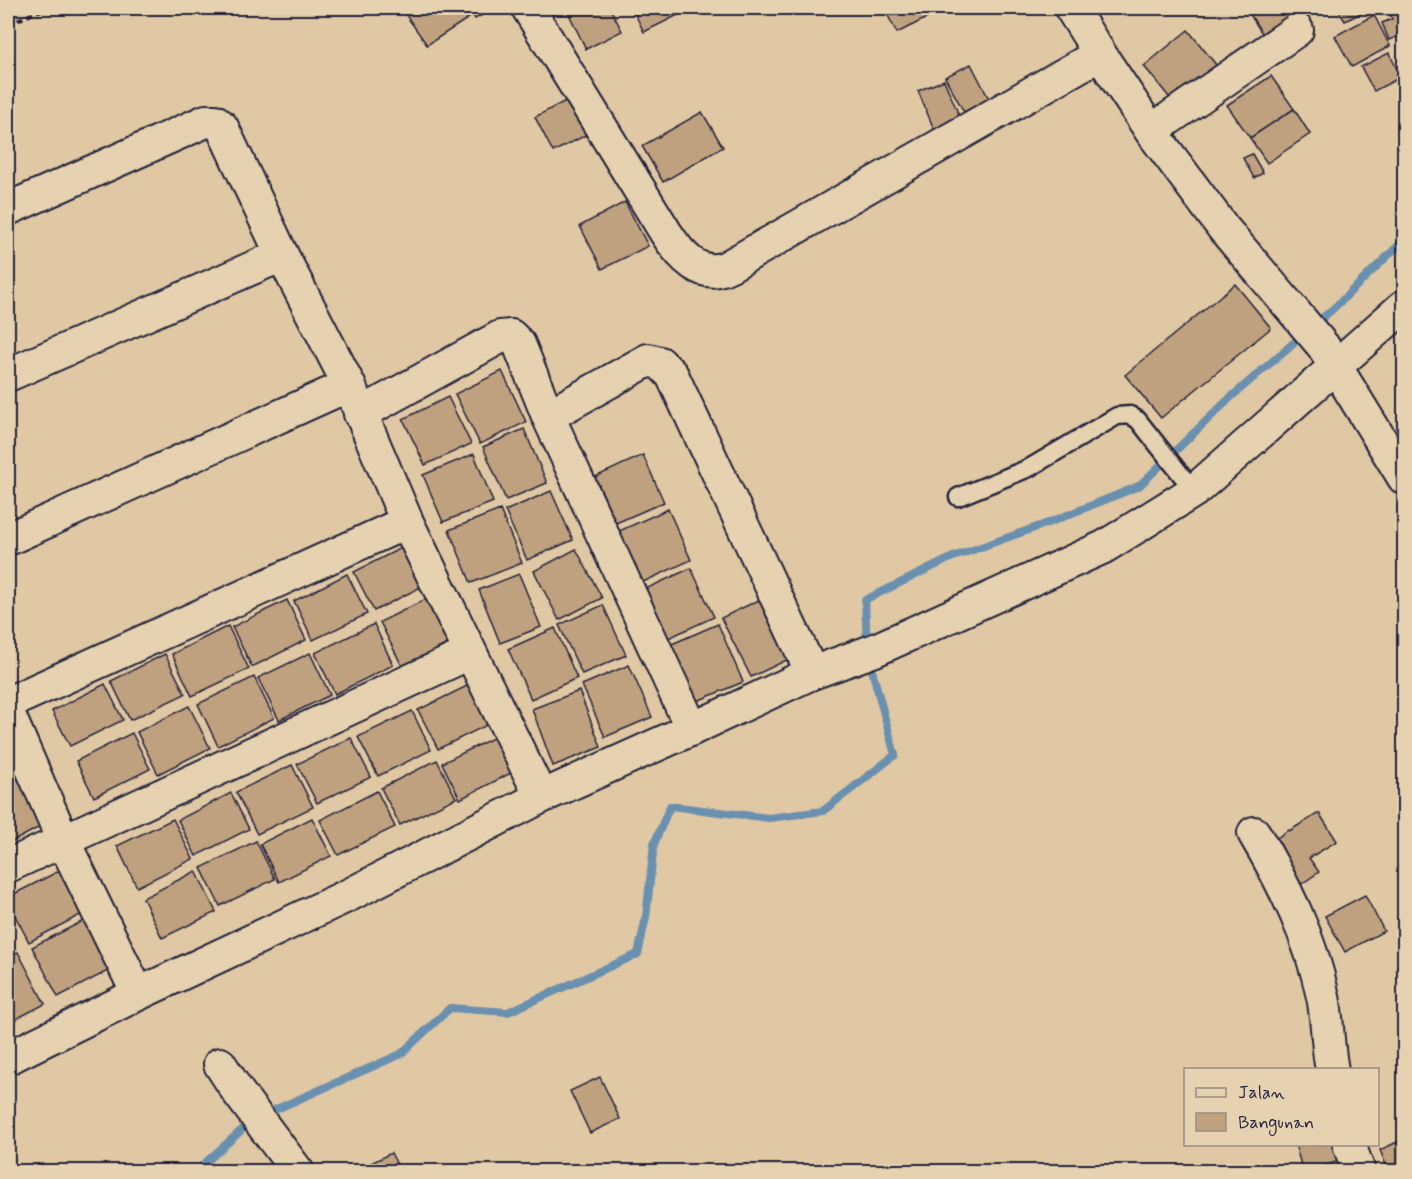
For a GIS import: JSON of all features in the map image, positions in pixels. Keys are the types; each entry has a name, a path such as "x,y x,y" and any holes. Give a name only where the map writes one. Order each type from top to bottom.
{"street":[{"path":"528,8 666,234 680,254 694,266 709,271 721,271 1100,54"},
{"path":"1071,8 1151,131 1224,229 1300,316 1330,356 1404,478"},
{"path":"1151,131 1297,30"},
{"path":"8,209 206,121 214,121 222,127 282,255 349,385 407,522 541,797"},
{"path":"8,375 282,255"},
{"path":"8,1058 351,894 541,797 812,673 864,654 1104,547 1189,484 1330,356 1404,306"},
{"path":"360,414 500,337 511,336 519,344 548,416 692,729"},
{"path":"548,416 648,360 660,363 672,375 812,673"},
{"path":"8,539 349,385"},
{"path":"8,703 407,522"},
{"path":"8,866 470,653"},
{"path":"8,713 63,840 138,994"},
{"path":"1254,833 1280,877 1302,925 1323,996 1332,1068"},
{"path":"220,1064 238,1092 298,1172"},
{"path":"1350,1146 1359,1172"}],"lane":[{"path":"958,497 1029,468 1117,416 1130,415 1138,420 1150,434 1189,484"}],"path":[{"path":"8,24 46,8"}],"building":[{"path":"401,8 463,8 470,17 427,45"},
{"path":"469,8 495,8 475,19"},
{"path":"566,8 610,8 622,31 586,49"},
{"path":"632,8 692,8 644,32"},
{"path":"884,8 939,8 941,11 897,33"},
{"path":"1246,8 1295,8 1298,12 1263,35"},
{"path":"1337,8 1371,8 1345,21"},
{"path":"1387,8 1404,8 1404,34 1389,40 1382,23 1392,19"},
{"path":"1374,15 1390,46 1352,67 1335,36"},
{"path":"1188,30 1217,66 1173,102 1144,66"},
{"path":"1389,53 1401,77 1374,91 1361,67"},
{"path":"971,64 989,99 964,112 945,77"},
{"path":"1271,76 1294,109 1250,138 1227,105"},
{"path":"944,80 962,122 936,134 918,91"},
{"path":"571,98 590,133 553,152 535,117"},
{"path":"1294,109 1310,134 1267,163 1250,138"},
{"path":"702,112 723,147 663,182 642,146"},
{"path":"1252,154 1263,173 1254,178 1243,158"},
{"path":"625,202 648,246 602,269 580,226"},
{"path":"1235,284 1271,328 1161,418 1125,375"},
{"path":"502,371 526,422 480,444 455,394"},
{"path":"448,397 471,444 425,465 403,419"},
{"path":"524,429 547,483 506,500 483,447"},
{"path":"474,454 493,502 443,522 423,475"},
{"path":"643,455 664,502 616,523 595,477"},
{"path":"551,491 573,540 527,560 505,511"},
{"path":"668,509 691,560 641,583 617,532"},
{"path":"500,510 522,563 471,583 449,530"},
{"path":"405,546 425,585 374,611 354,572"},
{"path":"576,549 602,598 559,620 534,571"},
{"path":"691,568 714,617 662,641 639,592"},
{"path":"347,574 367,614 313,640 294,601"},
{"path":"519,574 541,627 500,643 479,590"},
{"path":"436,594 458,639 402,666 380,622"},
{"path":"763,598 793,657 751,677 721,618"},
{"path":"287,600 306,640 252,667 232,627"},
{"path":"603,605 626,655 582,674 559,625"},
{"path":"374,624 393,665 335,694 315,653"},
{"path":"718,624 743,682 690,704 665,647"},
{"path":"228,626 249,669 192,696 172,654"},
{"path":"555,628 577,678 531,699 508,649"},
{"path":"310,653 330,695 279,720 258,678"},
{"path":"165,654 185,694 130,720 111,681"},
{"path":"629,665 652,717 605,737 582,685"},
{"path":"254,677 274,718 218,746 198,704"},
{"path":"105,684 123,720 70,746 52,711"},
{"path":"471,684 491,723 438,749 418,710"},
{"path":"579,691 601,747 553,766 532,709"},
{"path":"189,706 210,748 158,774 137,732"},
{"path":"412,711 431,750 378,776 358,737"},
{"path":"132,733 150,769 94,797 76,761"},
{"path":"495,737 513,772 460,799 442,763"},
{"path":"351,738 371,777 317,803 297,764"},
{"path":"437,760 456,798 400,825 381,788"},
{"path":"292,765 313,807 257,834 236,792"},
{"path":"26,774 51,821 8,844 8,784"},
{"path":"377,791 395,827 338,855 320,820"},
{"path":"231,793 249,829 196,856 178,820"},
{"path":"1319,813 1337,841 1309,858 1319,872 1300,885 1269,844 1288,830"},
{"path":"312,818 331,856 279,882 260,844"},
{"path":"173,819 193,859 137,887 117,846"},
{"path":"256,841 275,879 220,906 201,868"},
{"path":"61,870 84,913 29,942 8,902 8,897"},
{"path":"196,871 216,912 162,938 143,898"},
{"path":"1365,895 1384,931 1345,952 1325,916"},
{"path":"93,916 119,965 58,997 32,947"},
{"path":"18,952 45,1004 8,1023 8,957"},
{"path":"600,1077 620,1119 590,1133 570,1091"},
{"path":"1404,1139 1404,1172 1389,1172 1380,1150"},
{"path":"1296,1146 1342,1146 1346,1159 1303,1172"},
{"path":"391,1153 401,1172 373,1172 369,1164"},
{"path":"369,1164 373,1172 355,1172"}],"waterway":[{"path":"867,646 865,600 953,557 1048,523 1139,486 1230,398 1335,307 1404,240"},
{"path":"195,1172 254,1119 401,1054 450,1008 508,1012 638,954 646,917 654,844 670,806 769,818 823,811 895,755 869,659"}]}
